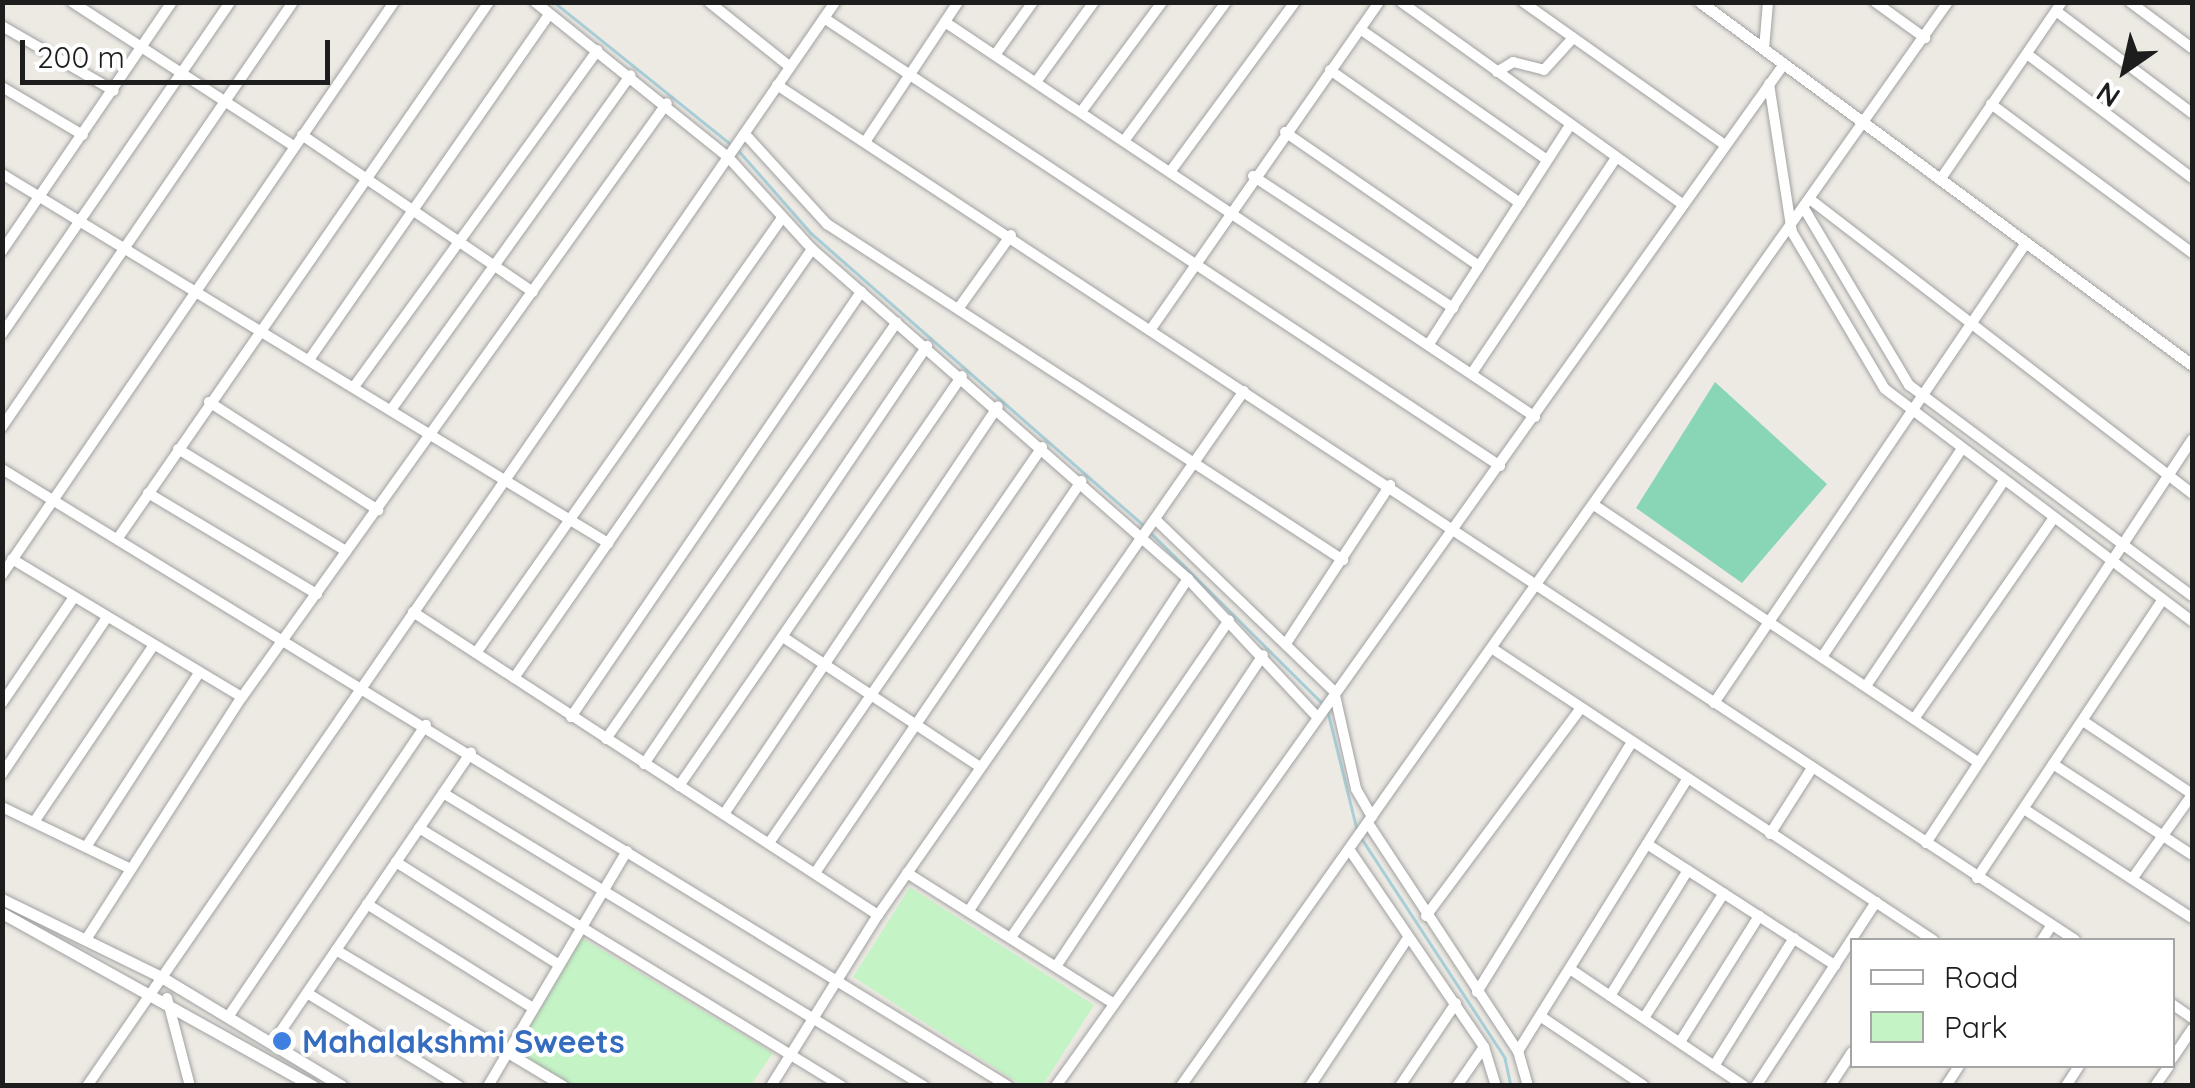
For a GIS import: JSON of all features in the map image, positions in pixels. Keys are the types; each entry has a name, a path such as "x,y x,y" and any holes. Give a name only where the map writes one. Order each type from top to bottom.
{"street":[{"path":"72,2 184,70 294,146"},
{"path":"2,334 230,2"},
{"path":"2,427 293,2"},
{"path":"2,574 394,2"},
{"path":"118,538 489,2"},
{"path":"535,2 666,102 728,157 812,249 1081,480 1188,579 1319,712"},
{"path":"709,2 725,8 789,66"},
{"path":"87,1086 360,684 834,2"},
{"path":"865,142 958,2"},
{"path":"995,55 1034,2"},
{"path":"1036,82 1094,2"},
{"path":"1081,112 1162,2"},
{"path":"1124,140 1226,2"},
{"path":"1170,172 1295,2"},
{"path":"1151,329 1228,210 1379,2"},
{"path":"1401,2 1682,204"},
{"path":"1523,2 1725,146"},
{"path":"1700,2 2192,365"},
{"path":"1764,49 1768,2"},
{"path":"1875,2 1925,38"},
{"path":"1182,1086 1537,582 1792,232 1948,2"},
{"path":"2130,2 2192,48"},
{"path":"2,250 114,91 168,4"},
{"path":"1940,180 2059,7 2192,113"},
{"path":"312,357 549,15"},
{"path":"824,18 1500,466"},
{"path":"945,22 1534,417"},
{"path":"2,26 114,91"},
{"path":"1360,29 1548,160"},
{"path":"1498,72 1513,62 1544,70 1573,38"},
{"path":"356,384 456,240 598,50"},
{"path":"2027,54 2192,178"},
{"path":"1056,1086 1319,712 1458,529 1682,204 1784,64"},
{"path":"1330,70 1520,203"},
{"path":"393,407 631,75"},
{"path":"1769,84 1792,232 1877,377 1910,413 2192,621"},
{"path":"777,85 1458,529 2072,938"},
{"path":"2,87 83,135"},
{"path":"87,938 242,698 434,434 666,102"},
{"path":"1990,104 2192,253"},
{"path":"1429,344 1570,124"},
{"path":"1286,132 1479,266"},
{"path":"302,134 533,292"},
{"path":"745,134 827,224 1344,560"},
{"path":"1472,373 1616,158"},
{"path":"2,174 196,286 608,542"},
{"path":"1253,176 1452,308"},
{"path":"1808,205 2192,493"},
{"path":"1808,205 1898,372 1922,396 2192,596"},
{"path":"476,653 782,218"},
{"path":"958,309 1011,235"},
{"path":"1714,703 2026,242"},
{"path":"514,678 812,249"},
{"path":"572,716 862,292"},
{"path":"606,739 897,322"},
{"path":"644,764 927,346"},
{"path":"679,786 962,376"},
{"path":"772,1086 788,1052 878,915 1244,391"},
{"path":"209,402 378,510"},
{"path":"724,814 998,407"},
{"path":"1926,842 1975,760 2124,546 2192,440"},
{"path":"769,843 1042,448"},
{"path":"178,449 346,551"},
{"path":"1822,657 1961,450"},
{"path":"2,469 426,724 1008,1086"},
{"path":"814,873 1081,480"},
{"path":"1866,686 2004,482"},
{"path":"1287,642 1390,485"},
{"path":"148,494 316,594"},
{"path":"1594,505 1975,760"},
{"path":"1156,520 1287,642 1332,694 1356,789 1370,820 1426,916 1518,1052 1529,1084"},
{"path":"1914,719 2053,520"},
{"path":"12,560 242,698"},
{"path":"970,908 1188,579"},
{"path":"2,702 74,596"},
{"path":"1977,878 2163,599"},
{"path":"413,612 878,915"},
{"path":"2,774 107,617"},
{"path":"1012,936 1228,620"},
{"path":"783,637 980,766"},
{"path":"34,822 154,645"},
{"path":"1493,648 1928,938"},
{"path":"1057,965 1263,655"},
{"path":"86,848 199,672"},
{"path":"1426,916 1581,708"},
{"path":"2083,721 2192,794 2132,879"},
{"path":"228,1017 426,724"},
{"path":"1477,992 1632,742"},
{"path":"272,1044 471,752"},
{"path":"2053,764 2192,855"},
{"path":"1770,834 1812,768"},
{"path":"1518,1052 1688,780"},
{"path":"443,792 599,891 812,1015 924,1086"},
{"path":"2,807 131,870"},
{"path":"2024,809 2192,918"},
{"path":"419,828 842,1086"},
{"path":"1647,844 1835,965"},
{"path":"1348,850 1484,1047 1496,1086"},
{"path":"488,1086 556,962 627,851"},
{"path":"396,862 556,962"},
{"path":"1610,996 1688,870"},
{"path":"907,873 970,908 1113,1003"},
{"path":"1644,1018 1724,893"},
{"path":"2,899 163,978 342,1086"},
{"path":"1853,938 1876,902"},
{"path":"367,904 531,1007"},
{"path":"2,913 168,998 313,1086"},
{"path":"1680,1042 1759,916"},
{"path":"2043,938 2052,926"},
{"path":"1310,1086 1408,938"},
{"path":"1714,1066 1794,938"},
{"path":"1756,1086 1850,942"},
{"path":"336,950 563,1086"},
{"path":"1570,970 1744,1086"},
{"path":"307,993 458,1086"},
{"path":"168,998 190,1085"},
{"path":"1400,1086 1456,1003"},
{"path":"1540,1016 1644,1086"},
{"path":"2175,1054 2192,1029"},
{"path":"1458,1086 1484,1047"},
{"path":"1830,1086 1850,1055"}],"green space":[{"path":"1715,382 1827,484 1742,583 1636,508"},
{"path":"910,887 1094,1005 1043,1085 1022,1085 853,977"},
{"path":"582,938 773,1053 751,1085 571,1086 515,1052"}],"waterway":[{"path":"554,2 733,146"},
{"path":"739,151 811,233 1143,525"},
{"path":"1149,531 1324,705"},
{"path":"1328,712 1357,829"},
{"path":"1360,836 1505,1058 1511,1086"}],"place":[{"name":"Mahalakshmi Sweets","path":"282,1041"}]}
